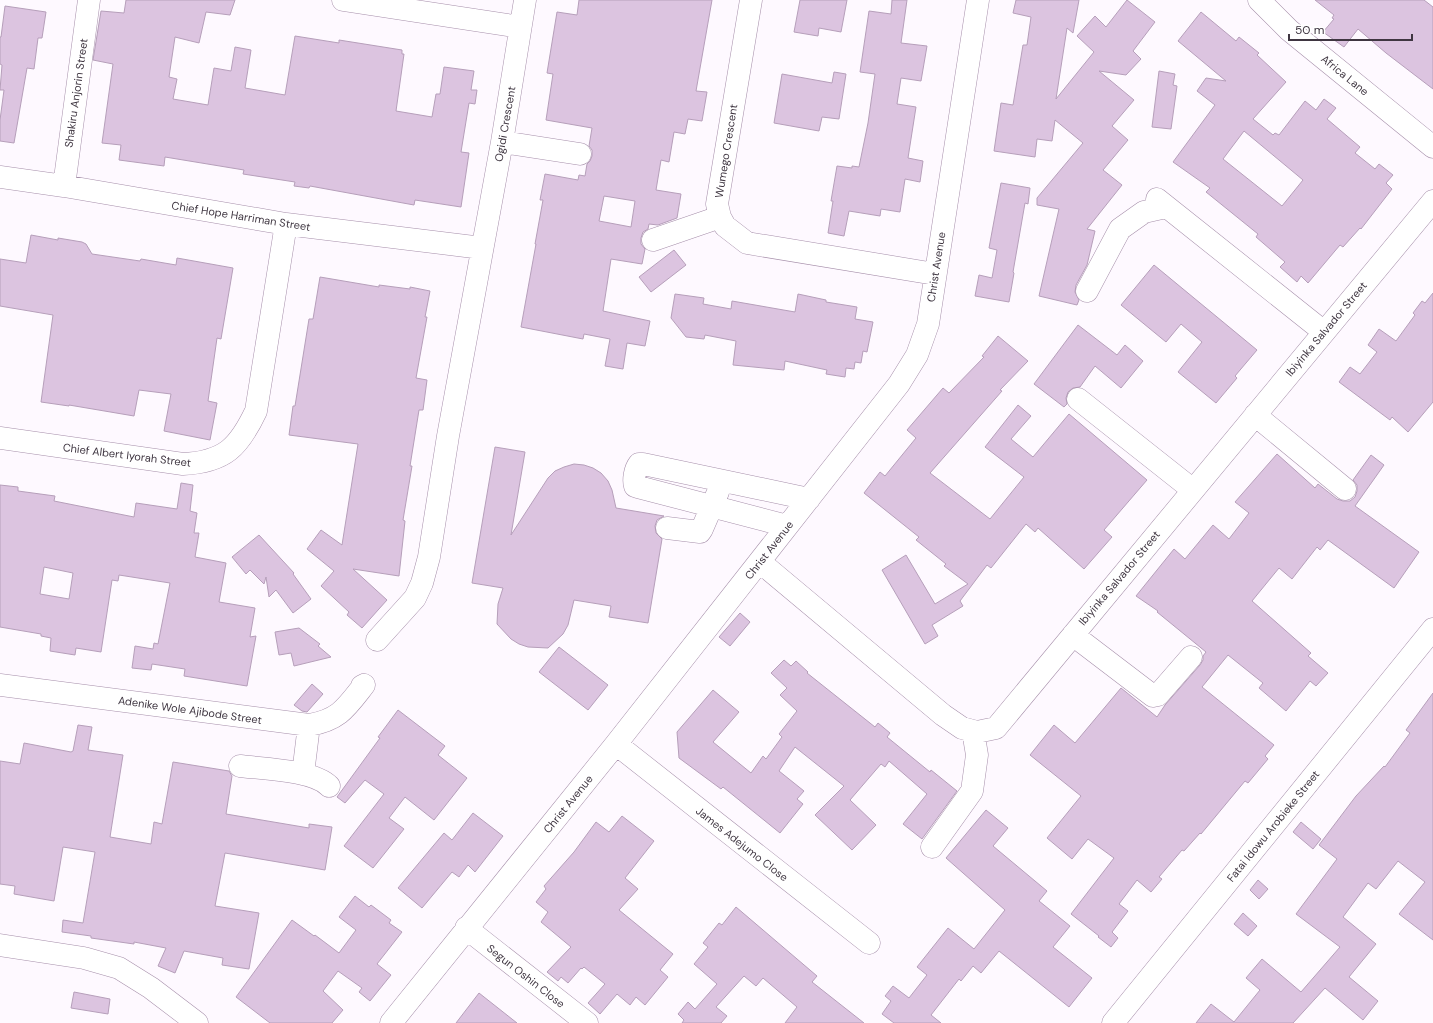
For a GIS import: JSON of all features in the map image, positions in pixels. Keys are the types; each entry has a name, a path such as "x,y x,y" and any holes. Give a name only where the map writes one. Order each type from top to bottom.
{"street":[{"name":"Shakiru Anjorin Street","path":"64,186 89,0"},
{"path":"343,0 520,27"},
{"name":"Ogidi Crescent","path":"377,640 415,598 422,583 428,557 448,436 502,142 525,0"},
{"name":"Wumego Crescent","path":"720,217 717,204 751,0"},
{"name":"Christ Avenue","path":"391,1023 466,928 616,744 760,562 899,384 917,355 928,324 978,0"},
{"name":"Africa Lane","path":"1259,0 1289,30 1433,147"},
{"path":"502,142 580,154"},
{"name":"Chief Hope Harriman Street","path":"0,178 64,186 286,224 482,248"},
{"name":"Ibiyinka Salvador Street","path":"760,562 943,715 962,728 977,732 996,728 1433,202"},
{"path":"1087,291 1120,229 1144,212 1162,203 1324,332"},
{"path":"653,240 720,217 725,226 747,243 935,274"},
{"name":"Chief Albert Iyorah Street","path":"0,438 183,464 196,464 213,460 234,447 246,432 256,411 286,224"},
{"path":"1078,399 1193,490"},
{"path":"1255,415 1345,490"},
{"path":"788,526 635,486 634,482 637,467 640,464 643,464 809,498"},
{"path":"667,528 700,532 724,480"},
{"name":"Fatai Idowu Arobieke Street","path":"1113,1023 1433,629"},
{"path":"1073,635 1153,696 1158,695 1191,657"},
{"name":"Adenike Wole Ajibode Street","path":"0,685 309,725 322,723 342,712 364,685 362,686"},
{"path":"303,774 309,725"},
{"path":"932,847 972,791 977,755 974,731"},
{"name":"James Adejumo Close","path":"616,744 868,943"},
{"path":"240,766 303,774 324,781 329,786"},
{"name":"Segun Oshin Close","path":"466,928 587,1023"},
{"path":"0,945 84,958 119,968 151,988 197,1023"}],"building":[{"path":"126,0 235,0 230,15 206,12 199,43 175,37 169,77 177,79 173,99 208,105 214,68 231,71 235,47 251,50 245,88 285,95 295,36 339,43 339,40 402,50 402,54 404,54 396,111 432,117 436,94 440,94 444,67 474,71 471,90 477,90 475,104 469,103 461,152 469,153 461,207 415,200 414,205 310,186 309,188 294,186 295,182 243,174 244,170 165,157 164,166 119,160 121,145 102,143 113,64 93,60 101,11 124,13"},
{"path":"579,0 712,0 696,91 707,92 702,121 688,119 685,134 674,132 669,162 661,160 656,190 681,194 677,218 658,225 649,224 648,229 643,232 641,238 641,244 645,249 642,264 611,259 603,311 650,321 645,346 627,343 623,369 605,366 610,339 584,334 583,339 521,327 543,200 540,200 545,174 578,180 579,175 585,176 587,164 592,156 592,150 589,146 592,128 546,120 553,74 547,73 557,12 577,15","holes":["604,196 635,201 631,227 599,221"]},
{"path":"800,0 847,0 841,32 819,28 818,36 794,32"},
{"path":"892,0 907,0 901,43 927,46 921,81 901,78 897,104 916,107 908,158 923,161 920,182 905,179 900,212 881,209 880,216 849,211 844,236 828,233 833,201 831,201 837,166 852,168 852,166 859,167 868,123 875,74 860,72 869,11 891,14"},
{"path":"1016,0 1079,0 1073,33 1067,28 1056,99 1094,52 1077,36 1095,16 1106,27 1127,0 1155,22 1133,51 1141,59 1126,75 1099,71 1134,100 1112,126 1128,140 1103,170 1122,185 1087,229 1095,231 1087,265 1076,285 1075,292 1079,300 1077,305 1039,296 1059,209 1037,205 1037,198 1083,143 1055,120 1052,141 1037,139 1035,157 994,151 1001,103 1013,105 1023,45 1027,45 1031,17 1013,13"},
{"path":"1315,0 1424,0 1433,7 1433,89 1386,53 1358,29 1344,47 1323,32 1334,19 1332,18 1334,15"},
{"path":"5,6 46,12 42,38 38,38 34,69 27,68 14,143 0,141 0,120 4,90 0,90 2,65 0,64 0,37"},
{"path":"1201,12 1236,41 1239,37 1259,53 1257,55 1286,82 1253,119 1273,135 1275,133 1279,135 1305,101 1316,110 1324,99 1336,108 1327,119 1360,147 1355,153 1375,169 1379,164 1393,175 1386,183 1392,189 1361,229 1360,228 1343,247 1340,245 1308,283 1301,276 1297,282 1280,267 1285,262 1256,237 1258,234 1206,192 1210,188 1173,162 1215,105 1197,91 1206,78 1226,81 1178,41","holes":["1244,131 1303,180 1282,206 1223,159"]},
{"path":"1159,71 1175,74 1173,85 1177,86 1171,129 1152,127"},
{"path":"834,72 846,74 839,119 822,117 819,131 774,123 782,74 832,83"},
{"path":"1001,183 1030,188 1028,204 1025,203 1009,302 975,296 979,275 992,278 997,250 989,248"},
{"path":"31,235 58,240 58,238 82,242 86,244 92,254 140,261 141,259 176,265 177,258 233,268 221,339 217,338 208,401 217,403 210,440 164,431 171,394 139,390 134,416 69,405 41,402 53,315 0,306 0,259 26,263"},
{"path":"674,250 686,265 651,292 639,277"},
{"path":"1154,265 1257,350 1235,376 1237,378 1216,403 1178,372 1202,342 1181,324 1166,342 1121,305"},
{"path":"320,277 379,287 379,285 410,289 410,287 430,291 416,378 427,380 423,410 419,410 410,466 412,466 403,520 405,521 399,576 353,569 387,600 362,628 347,615 349,612 321,586 334,571 307,549 321,530 342,545 358,444 289,435 309,319 313,319"},
{"path":"1433,293 1433,402 1408,432 1392,417 1390,420 1339,382 1350,367 1360,374 1377,352 1368,345 1379,329 1396,341 1415,315 1413,313 1422,301 1425,303"},
{"path":"675,294 704,298 703,304 731,309 732,301 795,312 798,294 826,300 826,302 857,307 855,319 873,322 867,352 863,351 861,363 855,362 854,369 846,368 845,377 826,374 827,370 785,361 784,370 733,365 736,341 705,335 704,339 686,337 671,318"},
{"path":"1078,325 1117,355 1125,345 1143,361 1121,388 1095,366 1080,387 1073,388 1068,392 1066,398 1067,404 1064,407 1034,384"},
{"path":"998,336 1028,361 1000,390 1002,391 930,473 990,519 1024,477 985,447 1018,405 1031,416 1011,439 1033,457 1069,414 1147,480 1104,530 1112,537 1084,569 1038,528 1035,532 1026,524 991,568 987,565 960,601 963,606 932,625 938,636 925,644 882,570 906,555 935,604 968,584 944,566 946,564 916,540 919,537 864,493 880,472 885,476 916,438 907,430 943,388 949,393 984,357 982,356"},
{"path":"495,447 525,452 511,535 548,478 555,471 574,464 593,468 601,473 608,481 612,490 616,508 664,516 657,520 655,526 656,533 662,539 648,623 609,617 611,606 574,600 568,625 563,634 548,648 528,647 519,644 511,639 497,624 498,604 503,588 472,583"},
{"path":"1277,454 1315,488 1318,484 1337,499 1343,501 1350,501 1355,497 1357,485 1353,480 1371,455 1384,465 1355,506 1419,552 1394,588 1328,540 1320,550 1317,547 1292,579 1279,568 1252,601 1311,653 1308,656 1328,673 1316,686 1310,681 1286,711 1259,688 1263,683 1228,655 1202,687 1274,745 1265,756 1268,759 1248,783 1245,781 1201,834 1200,833 1184,851 1182,850 1159,877 1162,879 1151,892 1137,880 1119,904 1128,911 1112,932 1118,938 1111,947 1071,914 1114,858 1088,839 1072,859 1047,838 1081,796 1030,755 1054,725 1075,743 1121,688 1157,717 1165,705 1200,665 1206,652 1157,612 1158,611 1136,596 1174,549 1185,559 1213,525 1229,539 1249,513 1235,502"},
{"path":"181,483 193,485 190,511 197,513 194,533 199,533 195,557 226,563 219,602 255,608 250,637 256,636 247,686 184,676 185,669 152,664 151,670 132,668 135,646 153,649 154,643 158,644 170,583 119,575 118,581 112,580 101,652 76,648 75,655 50,651 51,638 41,636 41,634 0,627 0,485 18,487 18,491 55,496 54,501 134,517 136,503 177,509","holes":["44,567 73,573 69,599 40,594"]},
{"path":"259,535 294,573 293,574 311,599 293,613 276,590 269,597 266,577 264,584 250,570 246,574 232,557"},
{"path":"740,613 750,622 730,646 719,637"},
{"path":"299,628 320,644 318,646 331,657 294,666 291,653 279,655 275,632"},
{"path":"559,647 608,685 588,710 539,672"},
{"path":"784,660 791,666 796,661 808,672 807,673 875,727 878,723 890,733 887,737 930,772 931,770 957,791 922,839 903,824 927,794 889,761 885,767 881,764 850,800 876,825 852,850 815,815 844,786 795,747 779,771 804,791 797,799 803,804 780,833 723,787 721,789 679,758 677,732 713,690 739,712 713,742 751,773 763,756 766,759 782,737 779,734 797,711 780,695 787,688 771,673"},
{"path":"312,684 323,694 307,712 302,711 294,705"},
{"path":"1433,693 1433,940 1399,914 1425,882 1398,861 1376,889 1368,883 1343,917 1376,944 1349,977 1378,1001 1363,1020 1325,988 1293,1023 1196,1023 1211,1004 1234,1022 1260,990 1246,978 1262,959 1301,992 1340,947 1296,914 1337,859 1319,845 1356,796 1384,766 1385,767 1410,733 1406,730"},
{"path":"398,710 445,746 438,755 467,778 434,820 405,797 389,818 404,829 373,868 344,846 384,794 365,780 345,803 337,797 380,738 378,737"},
{"path":"78,725 92,727 88,750 123,755 110,837 151,844 154,822 162,824 173,762 229,771 232,776 226,814 309,828 309,824 332,827 325,870 225,853 215,906 259,913 249,969 222,965 223,958 184,951 175,973 158,966 166,948 134,942 134,944 91,938 91,936 62,932 63,920 83,923 95,852 63,847 54,901 14,894 15,886 0,884 0,761 20,764 24,743 71,752 73,751"},
{"path":"986,810 1008,828 993,846 1047,891 1039,901 1070,926 1053,947 1092,978 1069,1007 999,951 981,973 973,966 961,981 959,979 931,1015 941,1023 894,1023 882,1014 891,1001 885,996 893,986 909,998 927,975 917,967 948,928 974,949 1005,910 946,858"},
{"path":"473,813 503,836 475,872 468,865 459,877 452,872 422,908 398,888 444,833 452,840"},
{"path":"622,816 654,841 625,878 638,889 619,910 673,954 660,970 668,977 645,1005 636,997 630,1005 617,994 600,1014 588,1003 605,984 584,967 582,969 581,968 568,983 561,977 558,981 547,972 571,947 541,922 548,912 536,902 546,889 544,886 574,852 596,822 609,832"},
{"path":"1301,822 1321,839 1313,849 1293,832"},
{"path":"1258,880 1268,889 1259,899 1250,890"},
{"path":"355,896 369,907 371,905 391,920 389,923 402,932 377,964 391,975 370,1001 359,992 362,988 338,971 323,991 343,1010 332,1023 270,1023 236,997 292,920 339,953 356,930 339,917"},
{"path":"736,907 817,976 812,982 864,1023 785,1023 797,1007 763,978 756,986 744,976 716,1007 727,1016 721,1023 682,1023 684,1020 678,1014 688,1002 695,1009 717,984 694,964 708,947 703,943 719,923 722,925"},
{"path":"1243,913 1257,926 1248,936 1234,924"},
{"path":"74,992 110,999 108,1014 71,1008"},
{"path":"479,993 517,1023 456,1023"}]}
